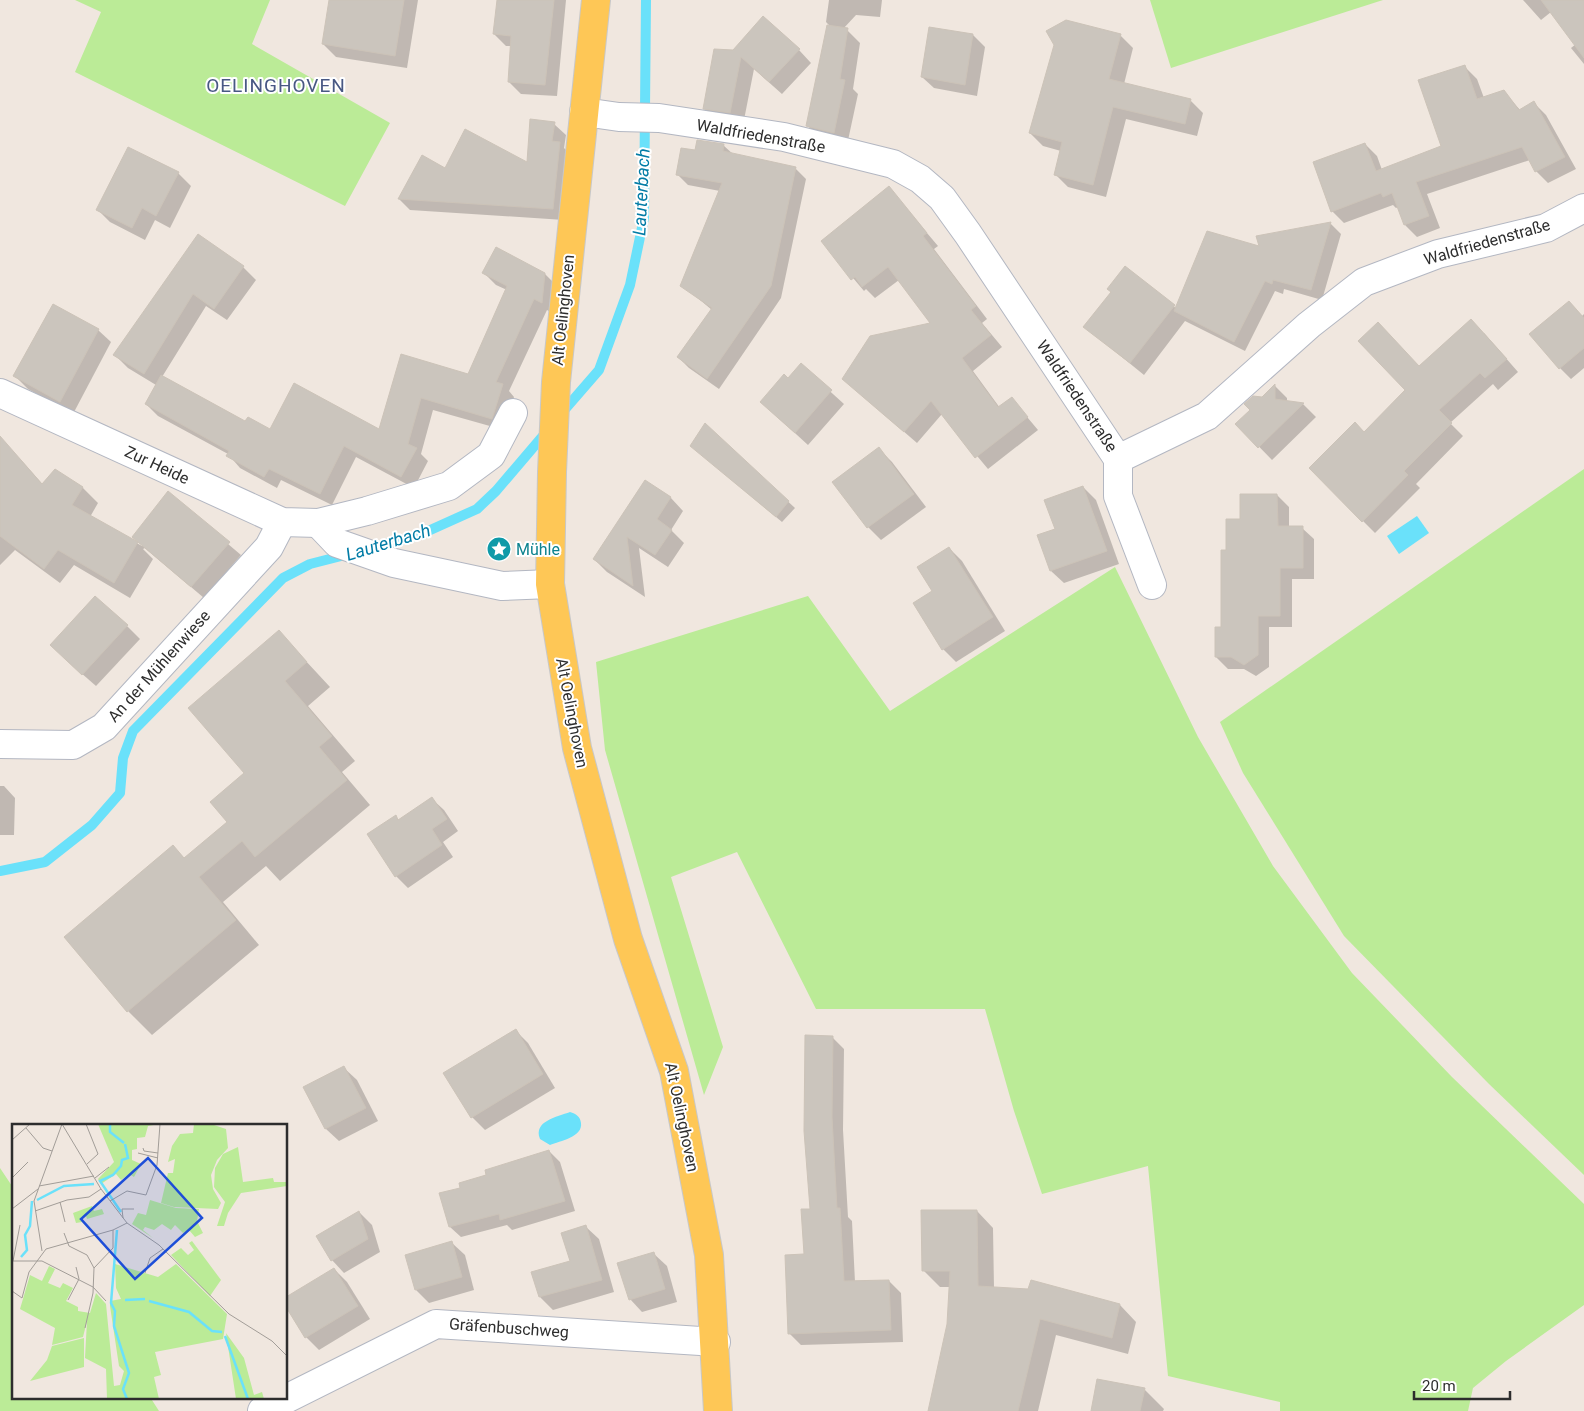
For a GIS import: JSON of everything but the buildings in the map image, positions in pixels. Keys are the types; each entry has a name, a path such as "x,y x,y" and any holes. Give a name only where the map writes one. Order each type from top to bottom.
{"main road":[{"name":"Alt Oelinghoven","path":"596,0 556,382 550,584 571,724 579,758 628,939 674,1071 709,1255 716,1342 718,1411"}],"street":[{"name":"Waldfriedenstraße","path":"584,112 619,117 659,118 784,138 893,164 920,179 942,198 968,234 1118,459 1207,416 1310,325 1364,282 1438,254 1546,228 1584,208"},
{"name":"Zur Heide","path":"0,393 282,522 318,523 367,511 449,486 491,454 513,413"},
{"path":"1118,459 1118,496 1152,585"},
{"name":"An der Mühlenwiese","path":"0,744 72,745 104,727 269,547 282,522"},
{"path":"318,523 337,543 394,563 502,586 550,584"},
{"name":"Gräfenbuschweg","path":"262,1411 436,1324 716,1342"}],"green space":[{"path":"75,0 270,0 252,44 390,123 345,206 75,72 101,12"},
{"path":"1150,0 1383,0 1171,68"},
{"path":"1584,469 1584,1175 1489,1084 1344,936 1243,773 1220,722"},
{"path":"1115,567 1198,737 1273,866 1352,973 1452,1077 1584,1204 1584,1305 1506,1361 1473,1388 1468,1411 1280,1411 1280,1402 1168,1376 1148,1166 1042,1194 1014,1111 985,1009 816,1009 737,852 671,877 723,1047 704,1095 605,750 596,662 808,596 890,711"},
{"path":"0,1168 12,1186 12,1398 151,1398 159,1411 0,1411"}],"water":[{"path":"1417,516 1429,533 1399,554 1387,536"},
{"path":"570,1112 580,1119 581,1123 581,1128 575,1135 550,1145 540,1139 540,1128 543,1124"}],"waterway":[{"name":"Lauterbach","path":"560,415 599,370 630,285 644,218 646,0"},
{"name":"Lauterbach","path":"370,548 417,536 477,509 496,491 548,430"},
{"name":"Lauterbach","path":"0,871 45,862 92,825 120,793 123,758 133,731 283,578 310,564 349,554"}],"place":[{"name":"Mühle","path":"499,549"}],"district":[{"name":"OELINGHOVEN","path":"276,85"}]}
